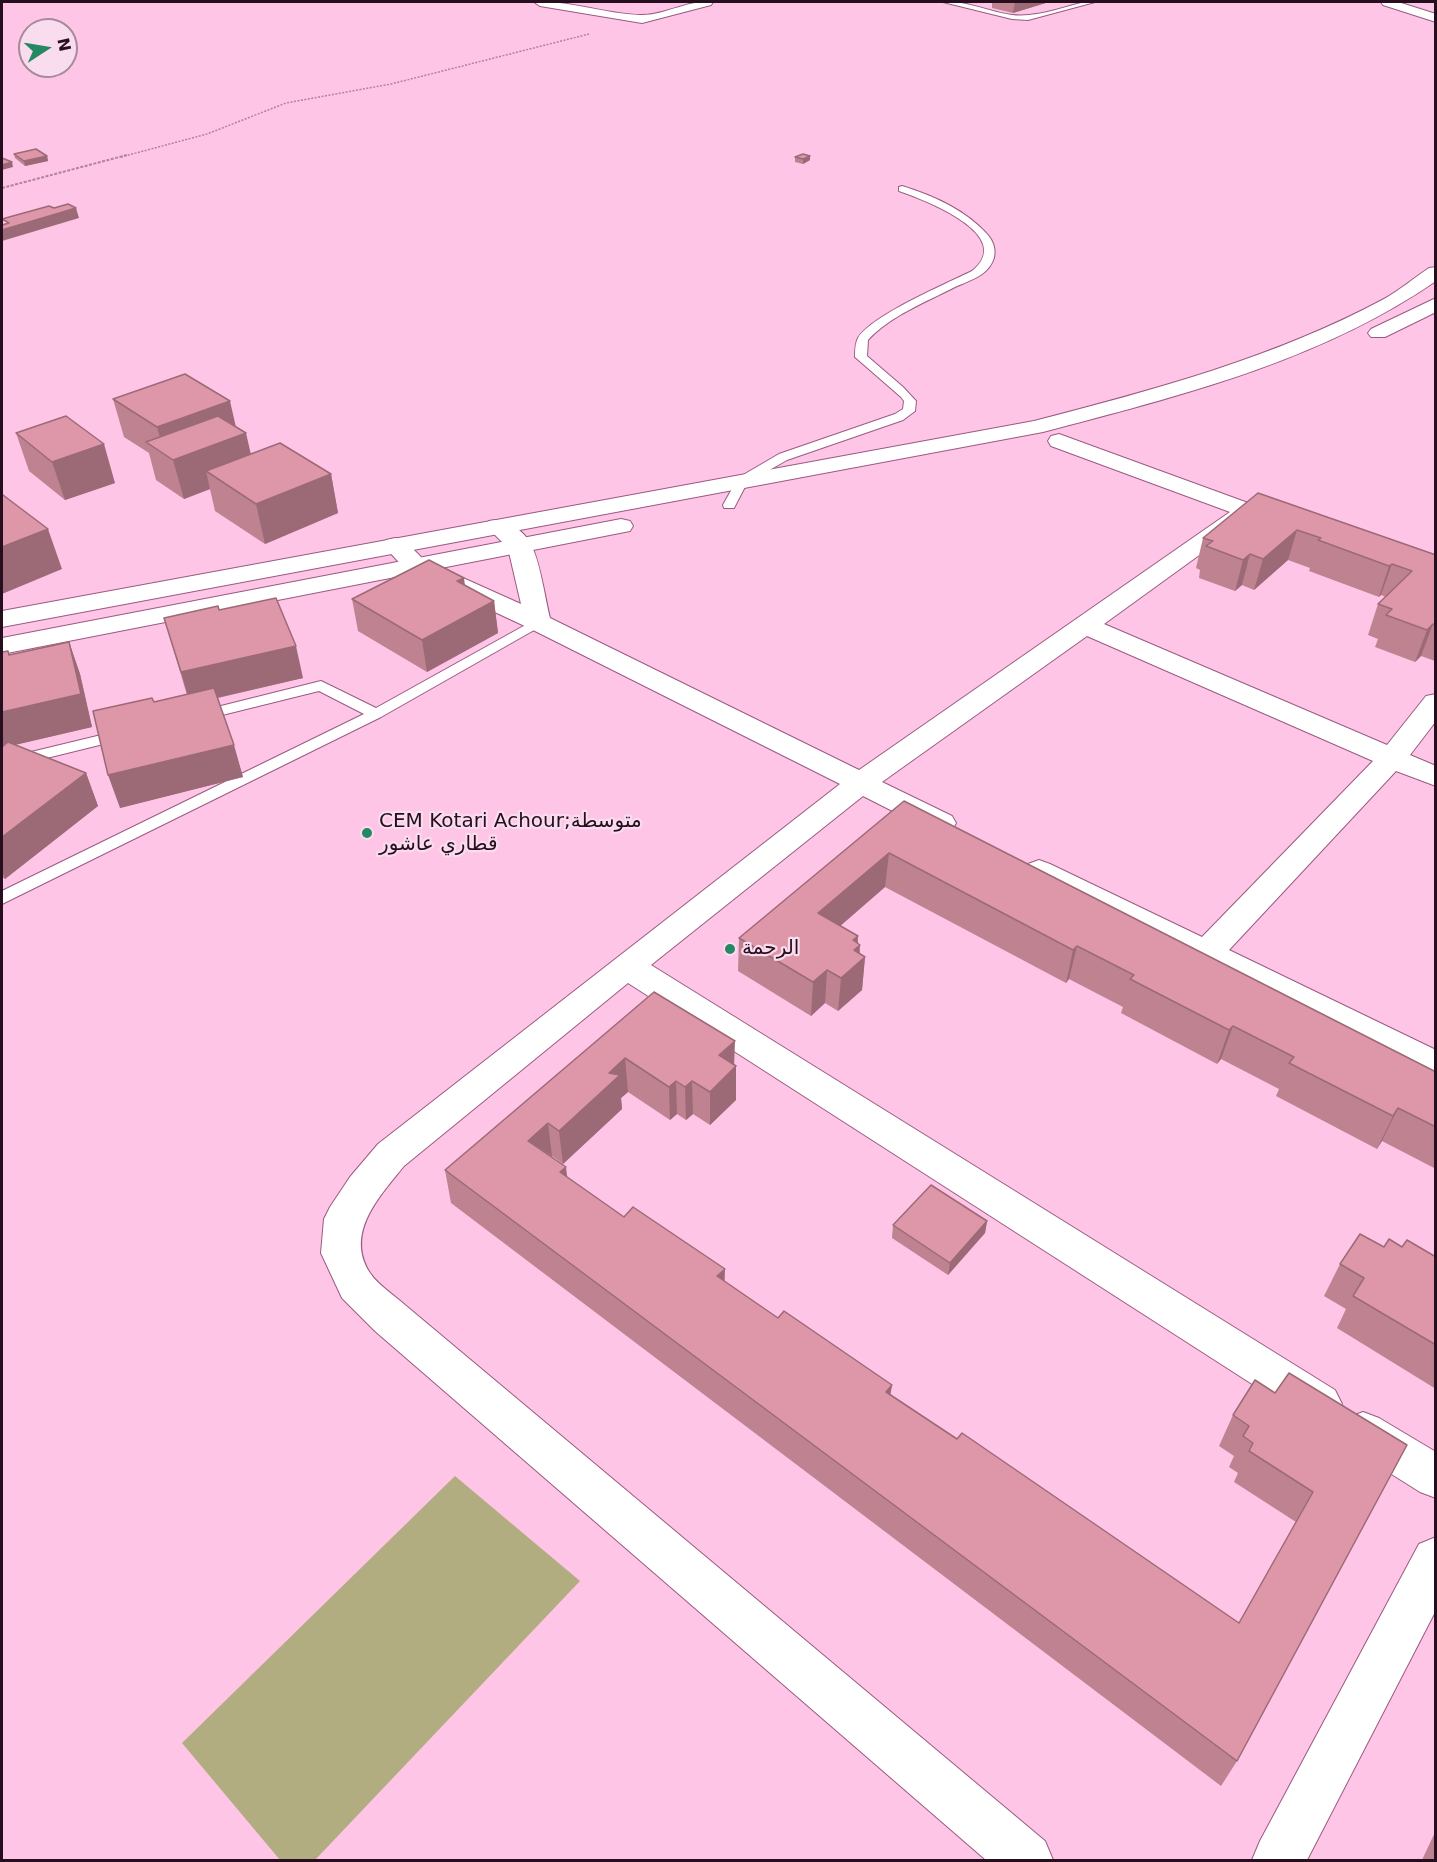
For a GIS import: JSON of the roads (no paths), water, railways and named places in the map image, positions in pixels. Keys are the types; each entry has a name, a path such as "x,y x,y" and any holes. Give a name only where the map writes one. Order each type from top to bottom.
{"street":[{"path":"540,2 642,19 707,2"},
{"path":"572,6 588,2"},
{"path":"1387,2 1436,18"},
{"path":"1417,2 1436,8"},
{"path":"2,619 1035,427 1181,389 1307,344 1392,302 1436,272"},
{"path":"2,646 1089,435 1241,391 1333,355 1436,304"},
{"path":"1026,1860 390,1318 356,1286 341,1253 344,1220 364,1188 392,1155 627,966 861,783 1086,626 1264,517 1059,441"},
{"path":"498,526 520,546 538,622"},
{"path":"395,545 416,566 538,622 966,835"},
{"path":"1086,626 1436,777"},
{"path":"1206,953 1392,758 1436,702"},
{"path":"1018,860 1436,1066"},
{"path":"627,966 1436,1477"},
{"path":"1279,1860 1436,1560"}],"lane":[{"path":"946,2 1012,17 1028,18 1092,2"},
{"path":"729,505 742,481 783,457 899,417 909,411 910,401 903,392 874,372 861,357 864,337 893,317 976,273 988,263 990,253 982,233 971,222 949,208 902,189"},
{"path":"2,898 376,714 538,622"},
{"path":"184,720 321,686 376,714"},
{"path":"2,764 138,731"}],"place":[{"name":"CEM Kotari Achour;متوسطة قطاري عاشور","path":"367,833"},
{"name":"الرحمة","path":"730,949"}]}
